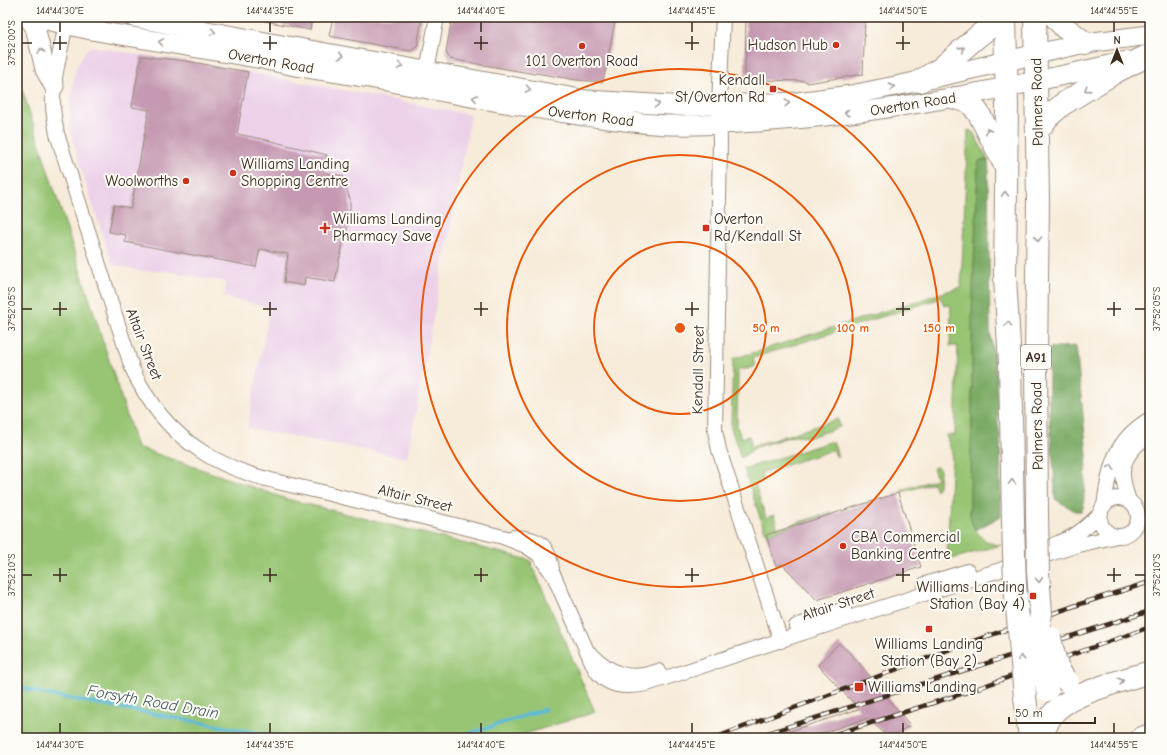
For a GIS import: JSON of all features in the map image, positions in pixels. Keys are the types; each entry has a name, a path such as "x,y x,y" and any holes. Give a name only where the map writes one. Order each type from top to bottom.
{"highway":[{"path":"920,81 940,69 995,23 999,17"},
{"name":"Palmers Road","path":"1005,17 1005,277 1010,363 1015,586 1018,631 1030,738"},
{"name":"Palmers Road","path":"1035,17 1038,132 1036,360 1037,513 1041,614 1038,625 1039,640 1055,738"},
{"path":"1055,17 1064,27 1085,43"},
{"path":"1038,132 1048,117 1062,104 1107,77 1148,57"},
{"path":"955,98 970,102 980,114 1005,166"},
{"path":"1041,614 1048,631 1053,653 1064,679 1074,686 1093,690"},
{"path":"1042,738 1052,715 1062,705 1093,690 1150,672"},
{"path":"1142,738 1150,736"}],"street":[{"path":"28,17 35,27 45,69 54,86"},
{"name":"Overton Road","path":"33,17 67,20 91,30 363,76 562,113 674,126 786,120 894,108 955,98 1148,57"},
{"name":"Overton Road","path":"134,17 167,20 427,71 586,100 688,106 797,102 851,95 920,81 1085,43 1150,35"},
{"path":"427,71 437,17"},
{"name":"Kendall Street","path":"723,17 719,106 715,431 719,450 779,636"},
{"name":"Altair Street","path":"67,20 54,86 53,109 57,134 125,349 143,391 152,404 171,427 184,439 201,452 224,465 237,470 503,537 526,546 538,554 554,576 594,667 600,676 612,683 632,687 647,684 779,636 1078,546 1117,536"},
{"path":"1103,509 1110,501 1116,499 1129,501 1134,505 1138,512 1137,525 1129,534 1117,536 1112,535 1104,528 1100,518 1103,509 1108,474 1115,456 1124,441 1140,425 1150,419"},
{"path":"1129,501 1122,478 1123,466 1131,451 1150,434"},
{"name":"Altair Street","path":"779,636 821,616 1064,541 1080,533 1103,509"}],"shaded area":[{"path":"92,46 248,72 471,115 407,458 247,428 270,308 224,297 226,282 166,271 140,271 112,264 78,159 70,127 70,102 75,71 85,51"}],"green space":[{"path":"17,74 137,447 287,499 530,560 595,712 513,738 17,738"},
{"path":"968,130 973,132 988,160 981,160 978,166 972,347 970,514 973,526 980,536 989,542 1001,545 948,560 952,453 946,435 955,435 958,346 950,346 951,306 944,306 941,298 753,358 755,366 746,369 738,369 737,426 741,438 749,436 752,447 764,443 765,441 767,442 838,419 840,427 810,437 792,436 756,447 741,458 731,428 733,359 961,287"},
{"path":"988,160 989,173 990,329 996,378 998,423 1000,434 1001,516 976,530 972,524 970,514 972,312 978,166 979,161"},
{"path":"1076,346 1087,455 1083,508 1081,511 1075,511 1055,499 1049,415 1049,348"},
{"path":"830,442 834,443 837,457 833,450 761,473 763,481 755,484 766,518 774,515 778,529 831,512 831,514 766,535 744,469"},
{"path":"937,467 940,470 939,486 936,490 933,483 902,492 901,490 937,479 933,468"}],"building":[{"path":"265,17 312,17 310,30 265,21"},
{"path":"333,17 422,17 417,47 410,51 329,36"},
{"path":"452,17 616,17 603,82 535,74 450,59 446,52"},
{"path":"746,17 865,17 863,74 807,83 807,81 755,80 745,73"},
{"name":"Williams Landing Shopping Centre","path":"141,56 186,61 248,72 237,134 327,155 323,172 343,176 350,197 350,218 335,282 305,277 304,286 284,282 288,254 260,249 256,267 125,242 126,235 109,232 114,205 131,208 149,110 132,107"},
{"name":"CBA Commercial Banking Centre","path":"898,493 921,567 817,600 782,564 776,566 766,535"},
{"name":"Williams Landing","path":"839,643 855,658 910,725 898,733 888,737 868,718 808,738 775,738 774,736 859,709 818,665"}],"waterway":[{"name":"Forsyth Road Drain","path":"17,686 44,694 286,738"},
{"path":"456,738 545,709"}],"railway":[{"path":"714,738 959,646 1080,604 1150,582"},
{"path":"753,738 1150,611"},
{"path":"824,738 970,691 1150,627"}],"place":[{"name":"Hudson Hub","path":"836,45"},
{"name":"101 Overton Road","path":"582,46"},
{"name":"Kendall St/Overton Rd","path":"773,89"},
{"name":"Williams Landing Shopping Centre","path":"233,173"},
{"name":"Woolworths","path":"186,181"},
{"name":"Williams Landing Pharmacy Save","path":"325,228"},
{"name":"Overton Rd/Kendall St","path":"706,228"},
{"name":"CBA Commercial Banking Centre","path":"843,546"},
{"name":"Williams Landing Station (Bay 4)","path":"1033,596"},
{"name":"Williams Landing Station (Bay 2)","path":"929,629"},
{"name":"Williams Landing","path":"859,687"}]}
